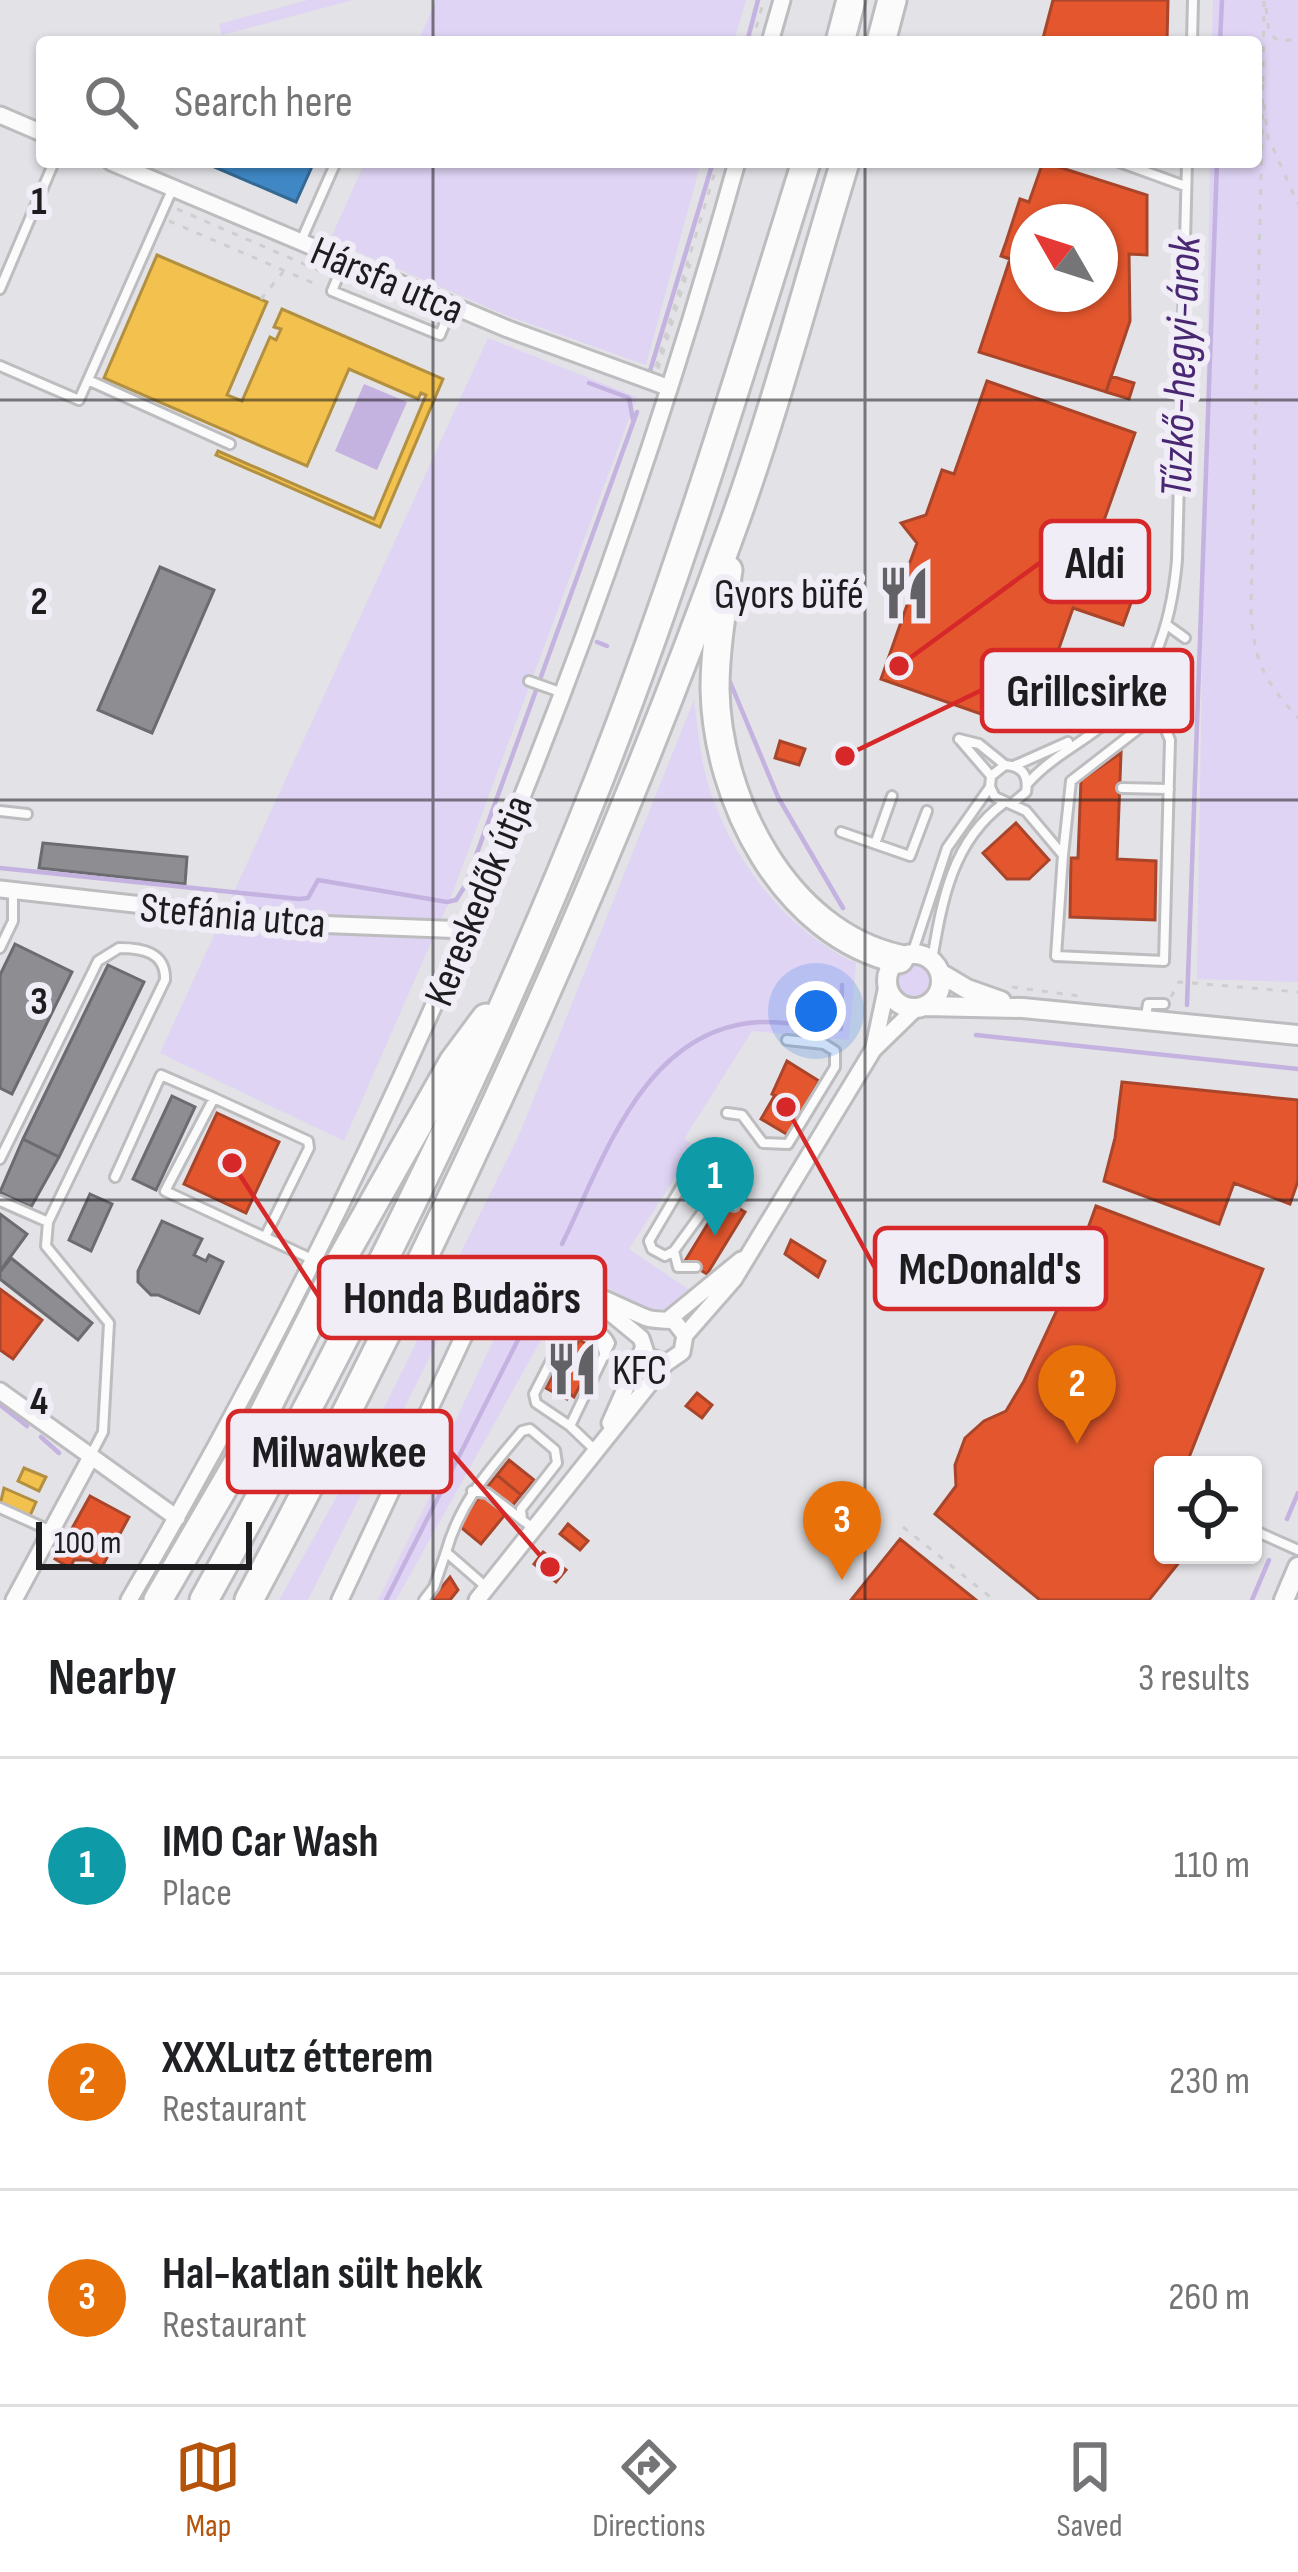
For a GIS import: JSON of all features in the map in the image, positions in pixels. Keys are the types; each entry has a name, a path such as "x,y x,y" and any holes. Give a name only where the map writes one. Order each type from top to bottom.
{"highway":[{"path":"842,36 851,0"},
{"path":"883,36 892,0"},
{"path":"203,1600 383,1264 517,976 598,782 698,511 804,168"},
{"path":"249,1600 422,1266 513,1073 631,796 734,522 843,168"},
{"path":"734,522 716,650 715,692 724,756 742,810 771,863 807,908 862,949 905,956"},
{"path":"158,1600 247,1447 327,1262 454,1061 517,976"}],"street":[{"path":"772,36 782,0"},
{"path":"0,115 36,130"},
{"name":"Hársfa utca","path":"122,168 171,194 301,242 342,265 668,387"},
{"name":"Kereskedők útja","path":"129,1600 327,1262 467,930 668,387 735,168"},
{"name":"Stefánia utca","path":"6,890 312,924 467,930"},
{"path":"874,1050 889,970 905,956 936,966 967,989 1023,1008"},
{"path":"482,1594 528,1524 666,1363 682,1352 685,1335 734,1279 874,1050 939,992 936,966"},
{"path":"887,986 897,1003 920,1007 1023,1008 1298,1035"},
{"path":"598,1446 642,1344 661,1320 752,1250"},
{"path":"340,1600 479,1309 495,1294 528,1280 573,1284 661,1320 685,1335"},
{"path":"573,1284 642,1344 652,1360 666,1363"},
{"path":"0,1391 177,1518"},
{"path":"14,1600 91,1456"},
{"path":"1284,1600 1298,1567"}],"lane":[{"path":"1192,36 1193,0"},
{"path":"0,289 51,168"},
{"path":"301,242 333,168"},
{"path":"1136,168 1186,186"},
{"path":"936,966 945,891 970,837 1013,802 1048,761 1109,720 1131,695 1167,625 1177,560 1186,168"},
{"path":"0,366 79,400 171,194"},
{"path":"342,265 332,291 440,335 452,306"},
{"path":"88,380 230,444"},
{"path":"1167,625 1185,638"},
{"path":"529,682 553,690"},
{"path":"1150,722 1162,725 1168,733 1165,961 1056,956 1063,854 1071,781 1150,722"},
{"path":"991,776 1081,738"},
{"path":"905,956 947,848 990,787 991,776 959,739 979,743 1024,772 1028,783"},
{"path":"990,787 995,797 1025,812 1063,854"},
{"path":"1122,788 1168,789"},
{"path":"875,844 892,796"},
{"path":"0,811 27,814"},
{"path":"841,832 910,856 927,811"},
{"path":"0,948 13,921 6,890"},
{"path":"0,1159 98,961 119,948 155,954 164,964 165,980 48,1222 46,1246 109,1323 103,1432 91,1456"},
{"path":"1146,1020 1148,1004 1164,1004"},
{"path":"727,1113 742,1115 763,1143 775,1146 794,1139 835,1067 835,1051 824,1043 787,1040"},
{"path":"115,1177 161,1075 308,1141 309,1148 265,1237"},
{"path":"214,1098 165,1191 327,1262"},
{"path":"716,1145 697,1160 649,1240 652,1249 665,1256 674,1251 741,1160"},
{"path":"724,1182 738,1195 734,1206"},
{"path":"0,1201 48,1222"},
{"path":"674,1251 678,1267 696,1268"},
{"path":"570,1426 610,1343 607,1336 586,1325 569,1326 534,1394 536,1402 598,1446"},
{"path":"424,1600 434,1587 455,1519 471,1491 522,1431 530,1429 555,1450 557,1463 521,1509 528,1524"},
{"path":"471,1491 487,1492 528,1524"},
{"path":"0,1508 51,1531"},
{"path":"1262,1534 1298,1550"},
{"path":"446,1552 482,1594"}],"path":[{"path":"754,36 764,0"},
{"path":"1264,0 1269,33 1280,42 1298,38"},
{"path":"1262,124 1264,0"},
{"path":"1263,84 1268,137 1298,204"},
{"path":"650,381 717,168"},
{"path":"1261,168 1250,609 1253,648 1266,682 1298,718"},
{"path":"171,194 182,214 325,274 342,265"},
{"path":"160,218 332,291"},
{"path":"261,299 284,271"},
{"path":"1164,1004 1179,982 1298,992"},
{"path":"1013,988 1081,996"},
{"path":"903,1527 994,1600"}],"shaded area":[{"path":"308,0 353,0 222,35 219,24"},
{"path":"436,0 746,0 736,36 421,36"},
{"path":"1213,0 1298,0 1298,982 1197,979 1210,168 1262,168 1262,36 1212,36"},
{"path":"362,168 699,168 646,365 508,316 330,240"},
{"path":"488,338 637,397 451,897 344,1141 160,1053"},
{"path":"364,384 407,402 377,470 335,451"},
{"path":"694,700 712,795 739,854 803,929 856,963 849,1040 752,1031 684,1139 695,1146 629,1249 688,1289 666,1309 639,1304 571,1268 536,1259 502,1267 461,1295 308,1600 279,1600 365,1446 519,1135"},
{"path":"913,965 925,970 930,982 925,994 913,999 901,994 896,982 901,970"},
{"path":"502,1322 541,1340 396,1600 378,1600 443,1470 435,1464"}],"building: Homes":[{"path":"157,255 267,302 227,395 242,401 270,337 276,340 281,329 274,327 282,309 443,379 380,527 216,455 218,451 374,519 426,395 421,393 418,399 349,369 307,466 104,378"},
{"path":"24,1468 46,1477 39,1491 18,1481"},
{"path":"4,1488 36,1502 29,1518 0,1505"}],"building: Shops":[{"path":"1053,0 1168,0 1167,36 1044,36"},
{"path":"1041,168 1062,168 1147,195 1147,255 1129,254 1130,321 1106,392 979,352 1010,259 1010,312 1118,312 1118,204 1018,204 1020,199 1029,202"},
{"path":"1010,229 1010,259 1001,256"},
{"path":"1111,376 1134,383 1129,399 1106,392"},
{"path":"987,381 1135,433 1091,557 1141,575 1123,625 1073,608 1030,731 881,679 913,588 902,584 917,543 901,523 926,515 942,470 954,474"},
{"path":"780,741 805,749 799,765 775,758"},
{"path":"1121,753 1117,859 1156,861 1155,920 1070,917 1071,858 1078,858 1081,780"},
{"path":"1016,823 1049,860 1029,879 1007,879 983,853"},
{"path":"787,1061 819,1081 788,1135 761,1119"},
{"path":"1122,1082 1298,1100 1298,1181 1290,1204 1234,1183 1219,1224 1104,1181"},
{"path":"217,1113 279,1142 246,1213 184,1184"},
{"path":"723,1199 745,1212 707,1274 685,1261"},
{"path":"1096,1206 1263,1269 1190,1456 1154,1456 1154,1564 1178,1564 1149,1600 1040,1600 935,1514 956,1486 955,1465 965,1438 984,1421 1006,1411 1064,1295"},
{"path":"791,1240 825,1261 818,1277 785,1254"},
{"path":"0,1289 42,1320 13,1359 0,1350"},
{"name":"KFC","path":"579,1340 598,1350 574,1397 570,1394 567,1399 546,1388 568,1346 574,1349"},
{"path":"697,1393 712,1405 702,1418 686,1406"},
{"path":"509,1460 534,1480 521,1495 497,1475"},
{"path":"497,1475 521,1495 481,1544 457,1524"},
{"path":"90,1496 129,1517 102,1567 89,1560 74,1560 70,1568 55,1559"},
{"path":"568,1524 588,1541 580,1550 560,1534"},
{"path":"900,1539 976,1600 851,1600"},
{"path":"543,1552 566,1570 556,1582 534,1564"},
{"path":"450,1577 458,1590 450,1600 431,1600"}],"building: Schools":[{"path":"217,168 311,168 296,202"}],"building: Industry":[{"path":"160,567 214,590 152,733 98,710"},
{"path":"43,843 187,857 185,884 39,868"},
{"path":"15,944 72,972 12,1094 0,1088 0,975"},
{"path":"108,965 144,982 59,1157 23,1139"},
{"path":"172,1096 195,1107 156,1190 133,1179"},
{"path":"23,1139 59,1157 31,1207 0,1192"},
{"path":"90,1194 112,1204 91,1251 69,1240"},
{"path":"0,1214 27,1234 0,1271"},
{"path":"162,1221 202,1239 194,1255 223,1262 199,1313 151,1295 138,1282 138,1271"},
{"path":"11,1258 92,1323 78,1340 0,1279"}],"waterway":[{"path":"749,36 758,0"},
{"name":"Tűzkő-hegyi-árok","path":"1220,36 1222,0"},
{"path":"650,371 711,168"},
{"name":"Tűzkő-hegyi-árok","path":"1187,1005 1217,168"},
{"path":"589,383 629,398 633,420"},
{"path":"0,868 299,899 308,898 318,880 456,900 637,412"},
{"path":"597,642 607,646"},
{"path":"730,682 778,797 843,908"},
{"path":"562,1244 613,1137 657,1072 686,1047 719,1030 759,1022 841,1029 842,985"},
{"path":"976,1035 1298,1069"},
{"path":"386,1600 522,1332"},
{"path":"0,1405 27,1426"},
{"path":"41,1437 59,1453"},
{"path":"1287,1519 1298,1493"},
{"path":"1252,1600 1269,1560"}],"place":[{"name":"Gyors büfé","path":"904,593"},
{"name":"Aldi","path":"899,666"},
{"name":"Grillcsirke","path":"845,756"},
{"name":"McDonald's","path":"786,1107"},
{"name":"Honda Budaörs","path":"232,1163"},
{"name":"IMO Car Wash","path":"715,1236"},
{"name":"KFC","path":"572,1369"},
{"name":"XXXLutz étterem","path":"1077,1444"},
{"name":"Milwawkee","path":"550,1567"},
{"name":"Hal-katlan sült hekk","path":"842,1580"}]}
